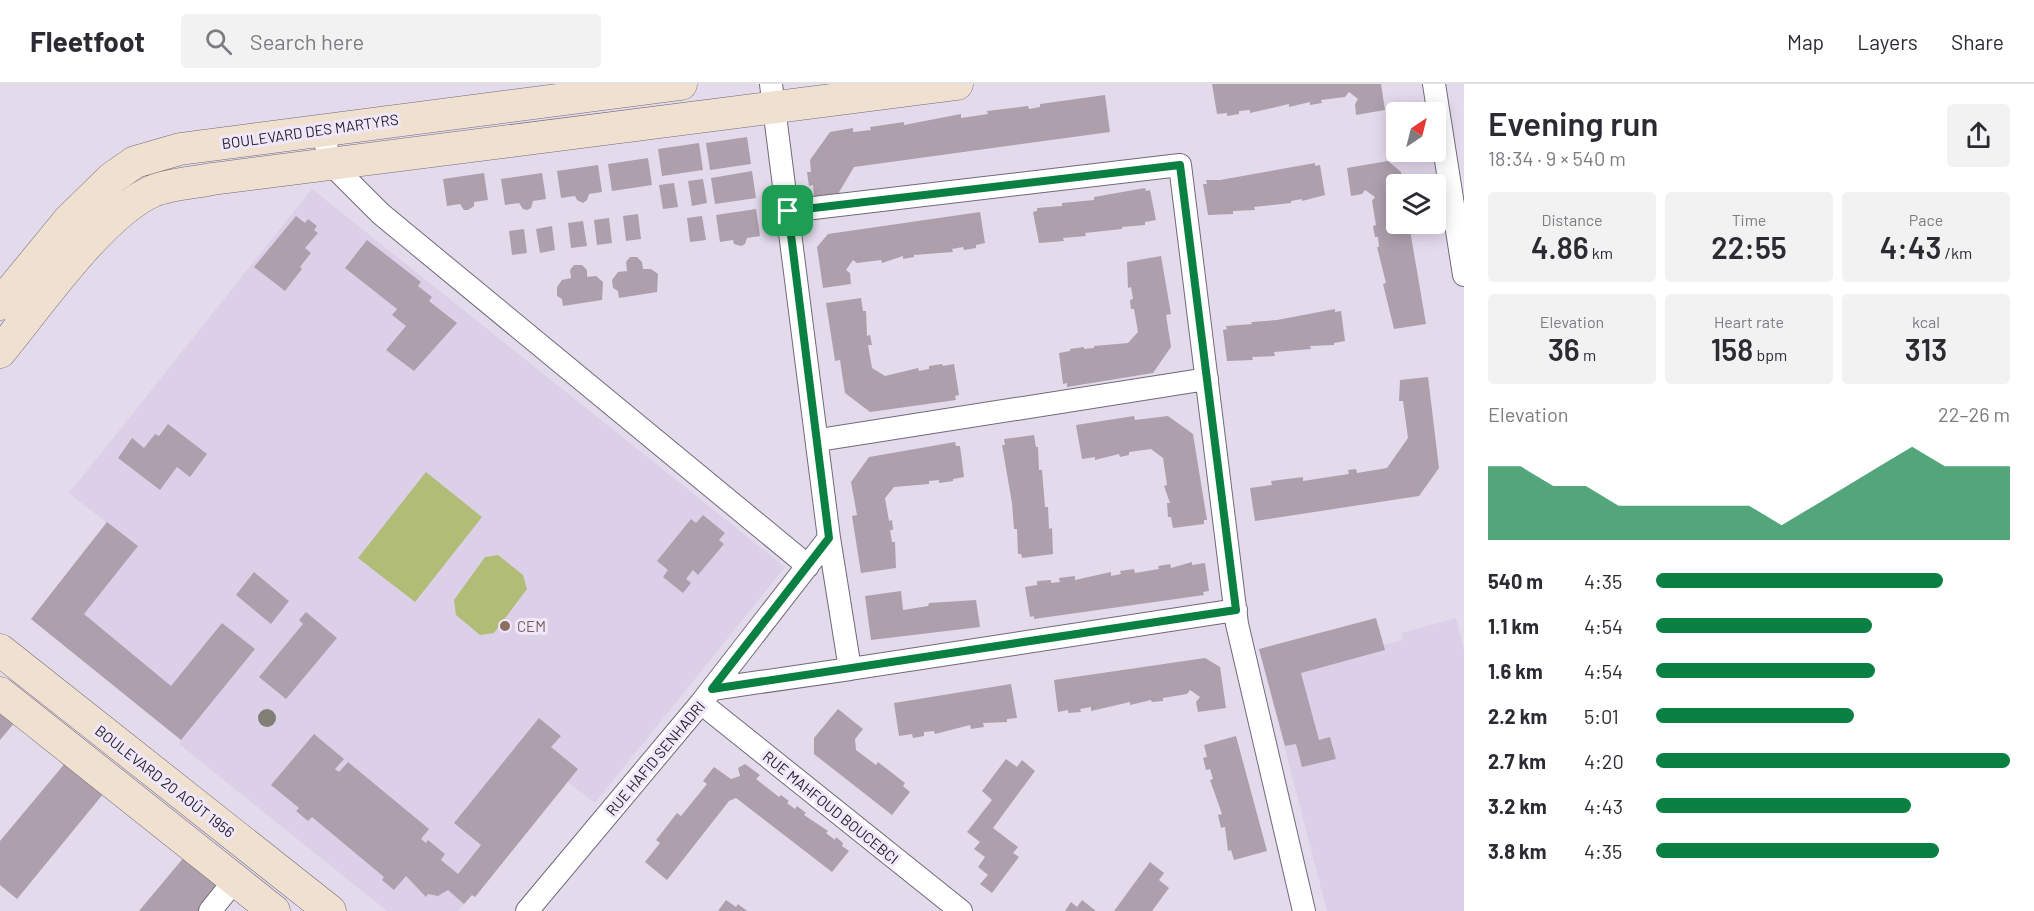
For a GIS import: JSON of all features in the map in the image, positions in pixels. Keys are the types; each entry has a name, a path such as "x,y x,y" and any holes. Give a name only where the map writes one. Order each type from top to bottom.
{"street":[{"name":"BOULEVARD DES MARTYRS","path":"0,304 91,197 135,162 180,149 681,84"},
{"path":"0,352 92,241 130,204 155,190 332,165 772,96 957,84"},
{"path":"1434,84 1464,274"},
{"path":"772,96 819,440 829,538 850,669"},
{"path":"321,129 332,165 381,214 808,566"},
{"path":"788,211 1180,165 1236,610 1304,911"},
{"path":"819,440 1207,379"},
{"name":"RUE HAFID SENHADRI","path":"527,911 707,696 829,538"},
{"path":"707,696 850,669 1236,610"},
{"name":"BOULEVARD 20 AOÛT 1956","path":"0,650 330,911"},
{"path":"0,693 274,911"},
{"name":"RUE MAHFOUD BOUCEBCI","path":"707,696 961,911"},
{"path":"210,911 235,880"}],"shaded area":[{"name":"CEM","path":"312,189 785,567 595,803 568,782 475,897 471,895 458,911 387,911 179,744 181,740 31,619 107,523 69,493"},
{"path":"1456,618 1464,649 1464,911 1327,911 1259,649 1383,645 1403,640 1401,633"}],"green space":[{"path":"426,472 482,517 415,602 358,558"},
{"path":"498,555 523,575 527,589 494,633 480,635 456,615 454,600 485,557"}],"building":[{"path":"1212,84 1381,84 1385,110 1356,115 1355,104 1358,99 1349,92 1345,97 1321,100 1322,103 1310,105 1310,102 1289,107 1289,104 1250,113 1250,110 1239,111 1239,114 1227,116 1227,113 1217,114"},
{"path":"1105,95 1110,132 854,167 838,194 814,197 813,185 809,186 807,172 811,172 810,160 830,132 853,128 853,132 871,130 870,127 904,122 904,125 961,114 961,118 988,114 987,111 1028,106 1029,109 1040,107 1040,104"},
{"path":"747,137 751,164 710,170 706,143"},
{"path":"699,143 703,170 662,176 658,149"},
{"path":"648,158 652,185 612,191 608,164"},
{"path":"1386,161 1401,172 1401,174 1386,174 1386,234 1411,234 1426,324 1394,329 1383,284 1386,283 1377,247 1379,247 1378,237 1375,237 1373,226 1376,225 1372,201 1375,197 1365,190 1362,194 1351,196 1347,168"},
{"path":"1315,163 1315,166 1320,165 1325,195 1302,201 1302,199 1291,201 1291,203 1254,207 1255,210 1233,211 1233,214 1208,215 1203,184 1207,184 1206,180 1220,180"},
{"path":"598,165 602,192 589,194 583,203 575,196 561,198 557,171"},
{"path":"752,171 756,198 715,204 711,178"},
{"path":"484,173 488,200 474,202 474,206 468,210 464,210 460,204 447,206 443,179"},
{"path":"542,173 546,199 533,201 531,208 527,210 523,209 519,203 505,205 501,179"},
{"path":"703,179 707,203 692,206 688,181"},
{"path":"674,183 678,207 663,209 659,185"},
{"path":"1145,188 1146,191 1150,190 1156,220 1145,222 1145,225 1063,238 1064,241 1039,243 1033,212 1037,211 1037,208 1062,206 1062,203 1094,200 1094,197"},
{"path":"756,209 760,236 747,238 745,244 741,246 734,244 733,240 720,242 716,215"},
{"path":"980,212 985,243 976,245 976,248 964,250 963,247 952,249 953,252 914,255 914,257 903,259 903,256 882,263 881,260 857,263 853,260 846,270 850,273 851,284 823,288 817,247 828,234"},
{"path":"638,214 641,239 626,241 623,216"},
{"path":"296,216 305,223 308,219 317,226 314,230 318,233 305,248 311,253 300,267 302,269 285,291 254,267"},
{"path":"702,216 706,240 690,242 687,218"},
{"path":"609,218 612,243 597,245 594,220"},
{"path":"583,221 587,246 571,248 568,223"},
{"path":"552,226 555,250 540,253 536,229"},
{"path":"524,229 527,253 512,255 509,231"},
{"path":"367,240 421,282 418,286 432,297 429,301 457,323 414,371 386,350 406,326 392,315 397,309 345,268"},
{"path":"1161,256 1171,314 1166,315 1171,347 1153,373 1067,387 1067,383 1063,384 1059,353 1070,351 1070,349 1128,343 1138,332 1134,309 1131,309 1130,300 1133,299 1131,287 1128,288 1127,262"},
{"path":"630,257 637,257 642,262 643,269 651,269 658,274 657,292 619,298 618,291 613,288 612,280 618,272 627,271 626,262"},
{"path":"574,265 582,265 587,270 587,277 596,276 603,282 602,300 563,306 562,299 557,296 557,287 562,280 571,278 570,270"},
{"path":"861,298 863,311 866,311 867,336 870,335 872,345 868,345 872,368 885,376 918,368 919,371 929,369 929,366 954,364 959,395 955,396 956,400 870,412 845,393 840,360 835,361 826,303"},
{"path":"1335,309 1335,312 1341,311 1345,341 1334,343 1334,345 1310,346 1311,349 1274,352 1275,356 1252,357 1253,360 1227,361 1223,330 1227,329 1226,326 1252,324 1251,322 1277,320"},
{"path":"1428,377 1439,468 1419,496 1255,521 1250,488 1272,485 1271,481 1303,477 1303,481 1349,474 1348,470 1356,469 1357,473 1387,468 1408,438 1403,401 1399,401 1400,380"},
{"path":"1134,416 1135,420 1168,416 1193,434 1207,520 1204,520 1204,524 1173,528 1171,517 1168,517 1167,503 1170,503 1164,486 1167,485 1163,458 1151,449 1129,452 1129,455 1120,457 1119,454 1095,460 1095,457 1082,459 1076,425"},
{"path":"168,424 207,454 190,477 177,467 160,490 118,458 132,438 144,448 155,434 159,436"},
{"path":"1034,435 1036,447 1038,447 1039,470 1042,470 1045,507 1048,507 1049,529 1052,528 1053,554 1022,558 1021,554 1018,554 1017,529 1014,529 1002,445 1005,445 1004,439"},
{"path":"955,442 956,446 960,446 964,477 939,483 939,480 929,481 929,484 894,487 885,498 889,521 892,520 893,530 890,530 892,542 895,542 896,568 861,573 852,516 857,515 851,482 869,457"},
{"path":"703,515 725,533 719,540 724,544 698,575 693,570 686,579 691,583 683,593 663,577 668,570 657,561 691,519 696,523"},
{"path":"107,522 138,546 84,614 171,686 222,623 255,649 181,740 31,619"},
{"path":"1192,562 1192,565 1205,563 1209,591 1203,592 1204,595 1034,619 1034,616 1030,617 1025,587 1037,585 1037,581 1060,582 1059,578 1075,576 1075,580 1111,572 1111,576 1121,574 1120,571 1134,569 1135,573 1159,569 1158,566 1170,564 1171,568"},
{"path":"254,572 289,601 271,624 236,595"},
{"path":"901,591 903,610 928,606 929,603 976,600 980,627 871,640 865,596"},
{"path":"306,612 337,638 286,699 259,677 303,624 299,620"},
{"path":"1376,618 1385,650 1301,673 1319,740 1330,737 1336,759 1302,767 1296,744 1285,746 1259,649"},
{"path":"1205,658 1220,667 1226,708 1198,712 1196,702 1200,697 1190,690 1187,694 1163,698 1163,701 1152,702 1151,700 1130,705 1130,702 1091,711 1091,707 1080,709 1081,712 1068,713 1068,710 1058,712 1054,680"},
{"path":"1011,684 1017,718 1007,719 1007,722 983,723 984,727 971,729 970,725 935,734 934,731 924,732 924,736 913,738 912,734 899,736 894,703"},
{"path":"0,707 16,721 0,740"},
{"path":"838,709 863,729 855,739 856,750 876,765 878,762 905,783 903,786 910,792 892,815 814,754 814,738"},
{"path":"539,718 561,736 551,747 578,769 475,897 472,895 464,904 448,890 438,896 428,894 426,897 406,876 394,890 382,880 384,877 312,817 308,821 296,811 299,808 271,785 314,734 344,759 335,769 339,772 348,762 429,829 421,839 426,843 428,840 445,854 441,860 458,874 481,845 454,823"},
{"path":"1236,736 1267,851 1234,860 1231,850 1228,851 1225,827 1221,828 1218,815 1222,814 1210,780 1213,779 1210,769 1206,770 1203,758 1207,757 1204,745"},
{"path":"1006,759 1017,767 1022,760 1035,771 993,828 1018,847 1013,853 1019,857 992,893 980,884 988,875 978,867 985,857 974,849 980,842 967,832 992,800 982,791"},
{"path":"66,762 104,793 17,899 0,885 0,841"},
{"path":"745,764 760,775 756,779 779,797 781,795 789,801 787,803 795,809 797,806 806,813 804,815 828,831 826,833 843,843 842,846 849,851 832,872 736,798 729,801 667,880 645,862 660,843 656,840 677,813 681,816 707,784 703,781 714,767 731,779 740,776 738,768"},
{"path":"185,856 223,888 204,911 139,911"},
{"path":"1150,862 1164,873 1159,880 1169,888 1152,911 1114,911"},
{"path":"726,900 736,907 738,904 747,911 718,911"},
{"path":"1082,900 1096,911 1065,911 1071,902 1077,907"}],"place":[{"name":"CEM","path":"505,626"}],"route":[{"path":"1180,165 1236,610 712,689 829,538 819,440 788,211 1180,165"}]}
